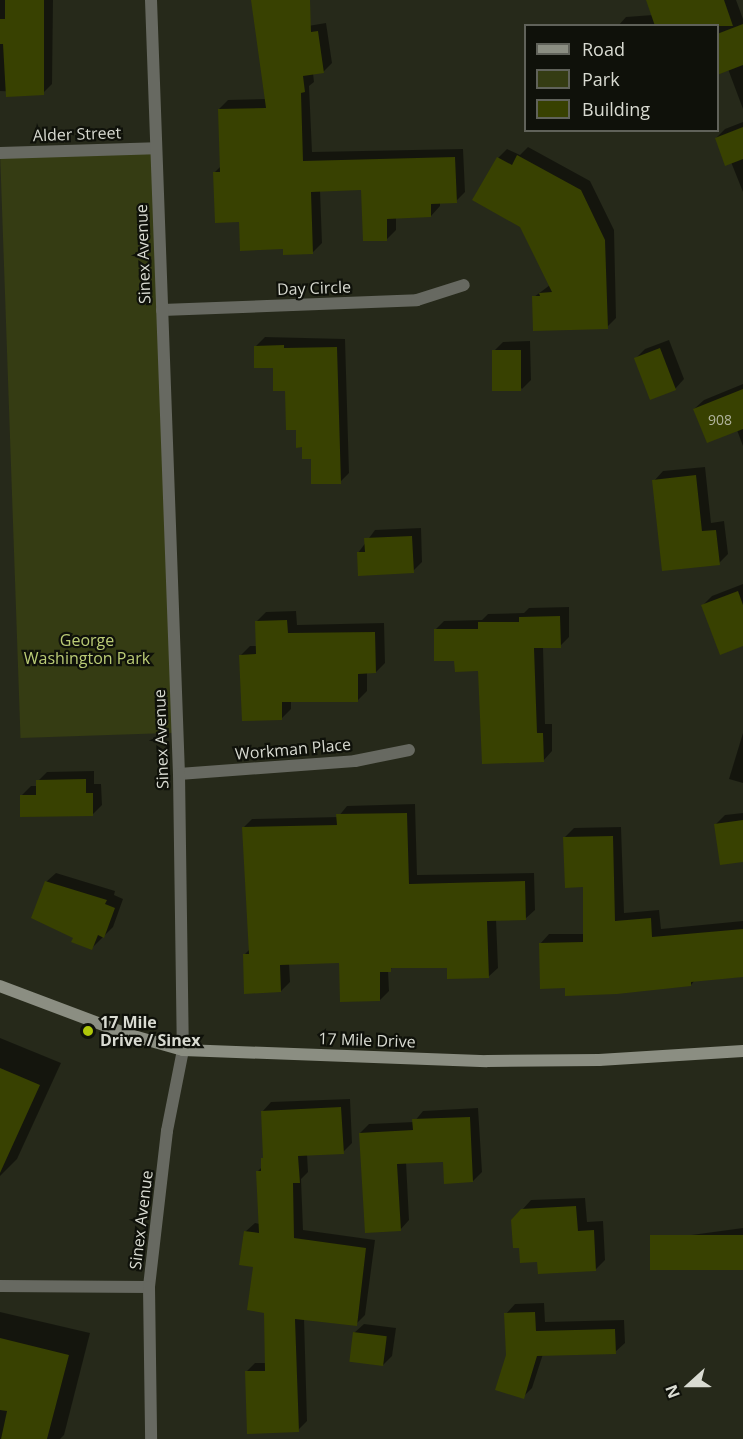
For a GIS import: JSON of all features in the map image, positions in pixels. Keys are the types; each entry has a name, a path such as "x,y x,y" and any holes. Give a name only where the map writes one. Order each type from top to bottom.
{"main road":[{"name":"17 Mile Drive","path":"0,986 130,1035 183,1050 487,1061 599,1060 743,1051"}],"street":[{"name":"Sinex Avenue","path":"151,0 179,774 183,1050 167,1131 149,1287 151,1439"},
{"name":"Alder Street","path":"0,153 155,148"},
{"name":"Day Circle","path":"162,310 417,300 464,285"},
{"name":"Workman Place","path":"179,774 355,761 409,750"},
{"path":"0,1286 149,1287"}],"green space":[{"name":"George Washington Park","path":"155,148 175,733 21,738 0,153"}],"building":[{"path":"5,0 44,0 44,95 6,97 3,44 0,44 0,19 5,19"},
{"path":"251,0 310,0 311,32 318,31 324,73 303,76 305,92 301,93 303,161 455,157 457,203 431,204 431,217 387,219 387,241 363,241 361,190 311,192 313,254 283,255 283,249 240,251 239,222 215,223 213,172 220,172 218,109 266,108"},
{"path":"646,0 724,0 733,26 719,26 719,24 654,24"},
{"path":"743,24 743,65 719,74 719,33"},
{"path":"743,127 743,159 725,166 715,138"},
{"path":"517,155 581,190 605,240 608,329 533,331 532,296 552,292 520,227 472,200 497,157 512,165"},
{"path":"284,345 284,348 337,347 341,484 311,484 311,459 302,459 302,447 296,448 296,430 286,430 285,391 273,391 273,368 254,368 254,346"},
{"path":"660,348 676,390 650,400 634,358"},
{"path":"492,350 521,350 521,391 492,391"},
{"path":"743,389 743,429 707,443 693,409"},
{"path":"696,475 702,531 716,530 720,565 662,571 652,480"},
{"path":"412,536 414,573 358,576 357,552 365,552 364,538"},
{"path":"738,591 743,605 743,646 720,655 701,605"},
{"path":"560,616 561,648 534,648 537,733 543,733 544,762 482,764 478,671 455,672 454,661 434,661 434,629 478,629 478,622 519,622 519,617"},
{"path":"287,620 288,633 375,632 376,673 358,674 358,702 282,702 282,720 242,721 239,655 256,654 255,621"},
{"path":"86,779 86,793 93,793 93,816 20,817 20,795 36,795 36,780"},
{"path":"407,813 409,884 525,881 526,920 487,921 489,978 447,979 447,968 391,968 391,972 380,972 380,1001 340,1002 339,963 280,965 281,992 244,994 243,954 249,954 242,827 337,825 336,814"},
{"path":"743,820 743,862 720,865 714,824"},
{"path":"613,836 615,921 651,918 652,937 743,929 743,977 691,982 691,986 617,994 565,996 565,988 540,989 539,943 583,942 583,887 565,888 563,837"},
{"path":"45,881 107,900 105,904 115,908 104,938 98,935 92,950 71,942 73,938 31,918"},
{"path":"0,1068 40,1085 0,1173"},
{"path":"341,1107 344,1154 298,1156 300,1183 293,1183 294,1238 366,1248 357,1326 295,1319 299,1432 247,1434 245,1371 265,1371 264,1313 247,1310 253,1267 239,1265 244,1231 259,1233 256,1171 261,1171 261,1158 263,1158 261,1111"},
{"path":"470,1117 473,1182 444,1184 443,1162 397,1164 401,1231 365,1233 359,1133 413,1130 412,1119"},
{"path":"576,1206 578,1231 594,1230 596,1271 538,1274 537,1262 520,1263 519,1248 513,1248 511,1220 521,1209"},
{"path":"650,1235 743,1235 743,1270 650,1270"},
{"path":"535,1312 536,1331 615,1329 616,1354 537,1356 524,1399 495,1390 506,1355 504,1313"},
{"path":"353,1332 387,1336 383,1366 349,1362"},
{"path":"0,1338 69,1355 47,1439 1,1439 7,1411 0,1410"}],"place":[{"name":"17 Mile Drive / Sinex","path":"88,1031"}]}
